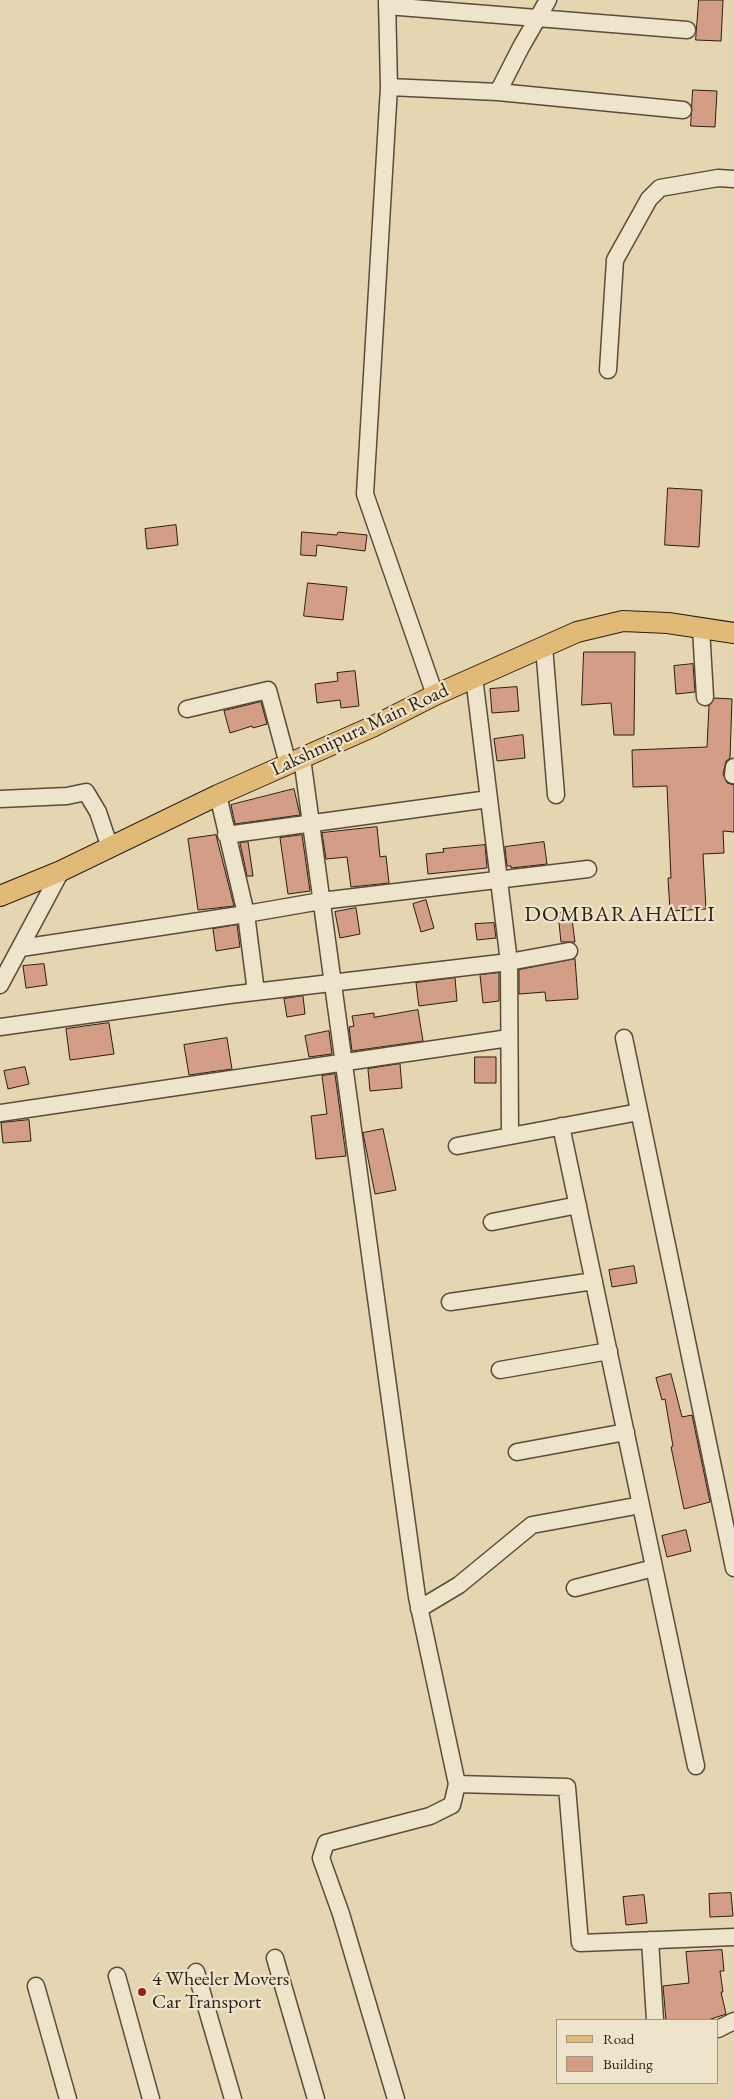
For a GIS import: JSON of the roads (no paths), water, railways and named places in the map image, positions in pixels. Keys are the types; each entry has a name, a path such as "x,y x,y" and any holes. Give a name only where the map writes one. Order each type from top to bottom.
{"main road":[{"name":"Lakshmipura Main Road","path":"0,896 61,871 218,795 372,727 435,695 577,632 623,621 668,623 734,634"}],"street":[{"path":"498,92 548,0"},
{"path":"435,695 364,494 388,87 387,3 687,30"},
{"path":"388,87 498,92 683,110"},
{"path":"608,370 615,260 649,199 660,188 718,178 734,179"},
{"path":"701,628 705,697"},
{"path":"544,646 556,795"},
{"path":"474,678 509,962 510,1136"},
{"path":"186,710 268,690 295,761 310,823 345,1062 420,1609 457,1784 452,1805 430,1816 326,1843 322,1858 341,1914 396,2099"},
{"path":"0,799 67,796 86,792 98,812 110,848"},
{"path":"218,795 246,914 256,992"},
{"path":"226,834 489,800"},
{"path":"21,948 321,901 588,869"},
{"path":"0,985 61,871"},
{"path":"0,1027 333,982 509,962 569,951"},
{"path":"0,1113 509,1038"},
{"path":"624,1038 734,1568"},
{"path":"457,1146 640,1112"},
{"path":"561,1126 696,1766"},
{"path":"492,1222 578,1204"},
{"path":"450,1302 594,1281"},
{"path":"500,1370 609,1351"},
{"path":"517,1452 626,1432"},
{"path":"420,1609 459,1585 532,1525 641,1505"},
{"path":"576,1588 654,1568"},
{"path":"457,1784 567,1787 580,1943 734,1937"},
{"path":"650,1940 655,2019"},
{"path":"276,1958 316,2099"},
{"path":"196,1972 233,2099"},
{"path":"117,1976 151,2099"},
{"path":"36,1986 68,2099"},
{"path":"719,2028 734,2021"}],"place":[{"name":"4 Wheeler Movers Car Transport","path":"142,1992"}],"district":[{"name":"DOMBARAHALLI","path":"620,915"}]}
